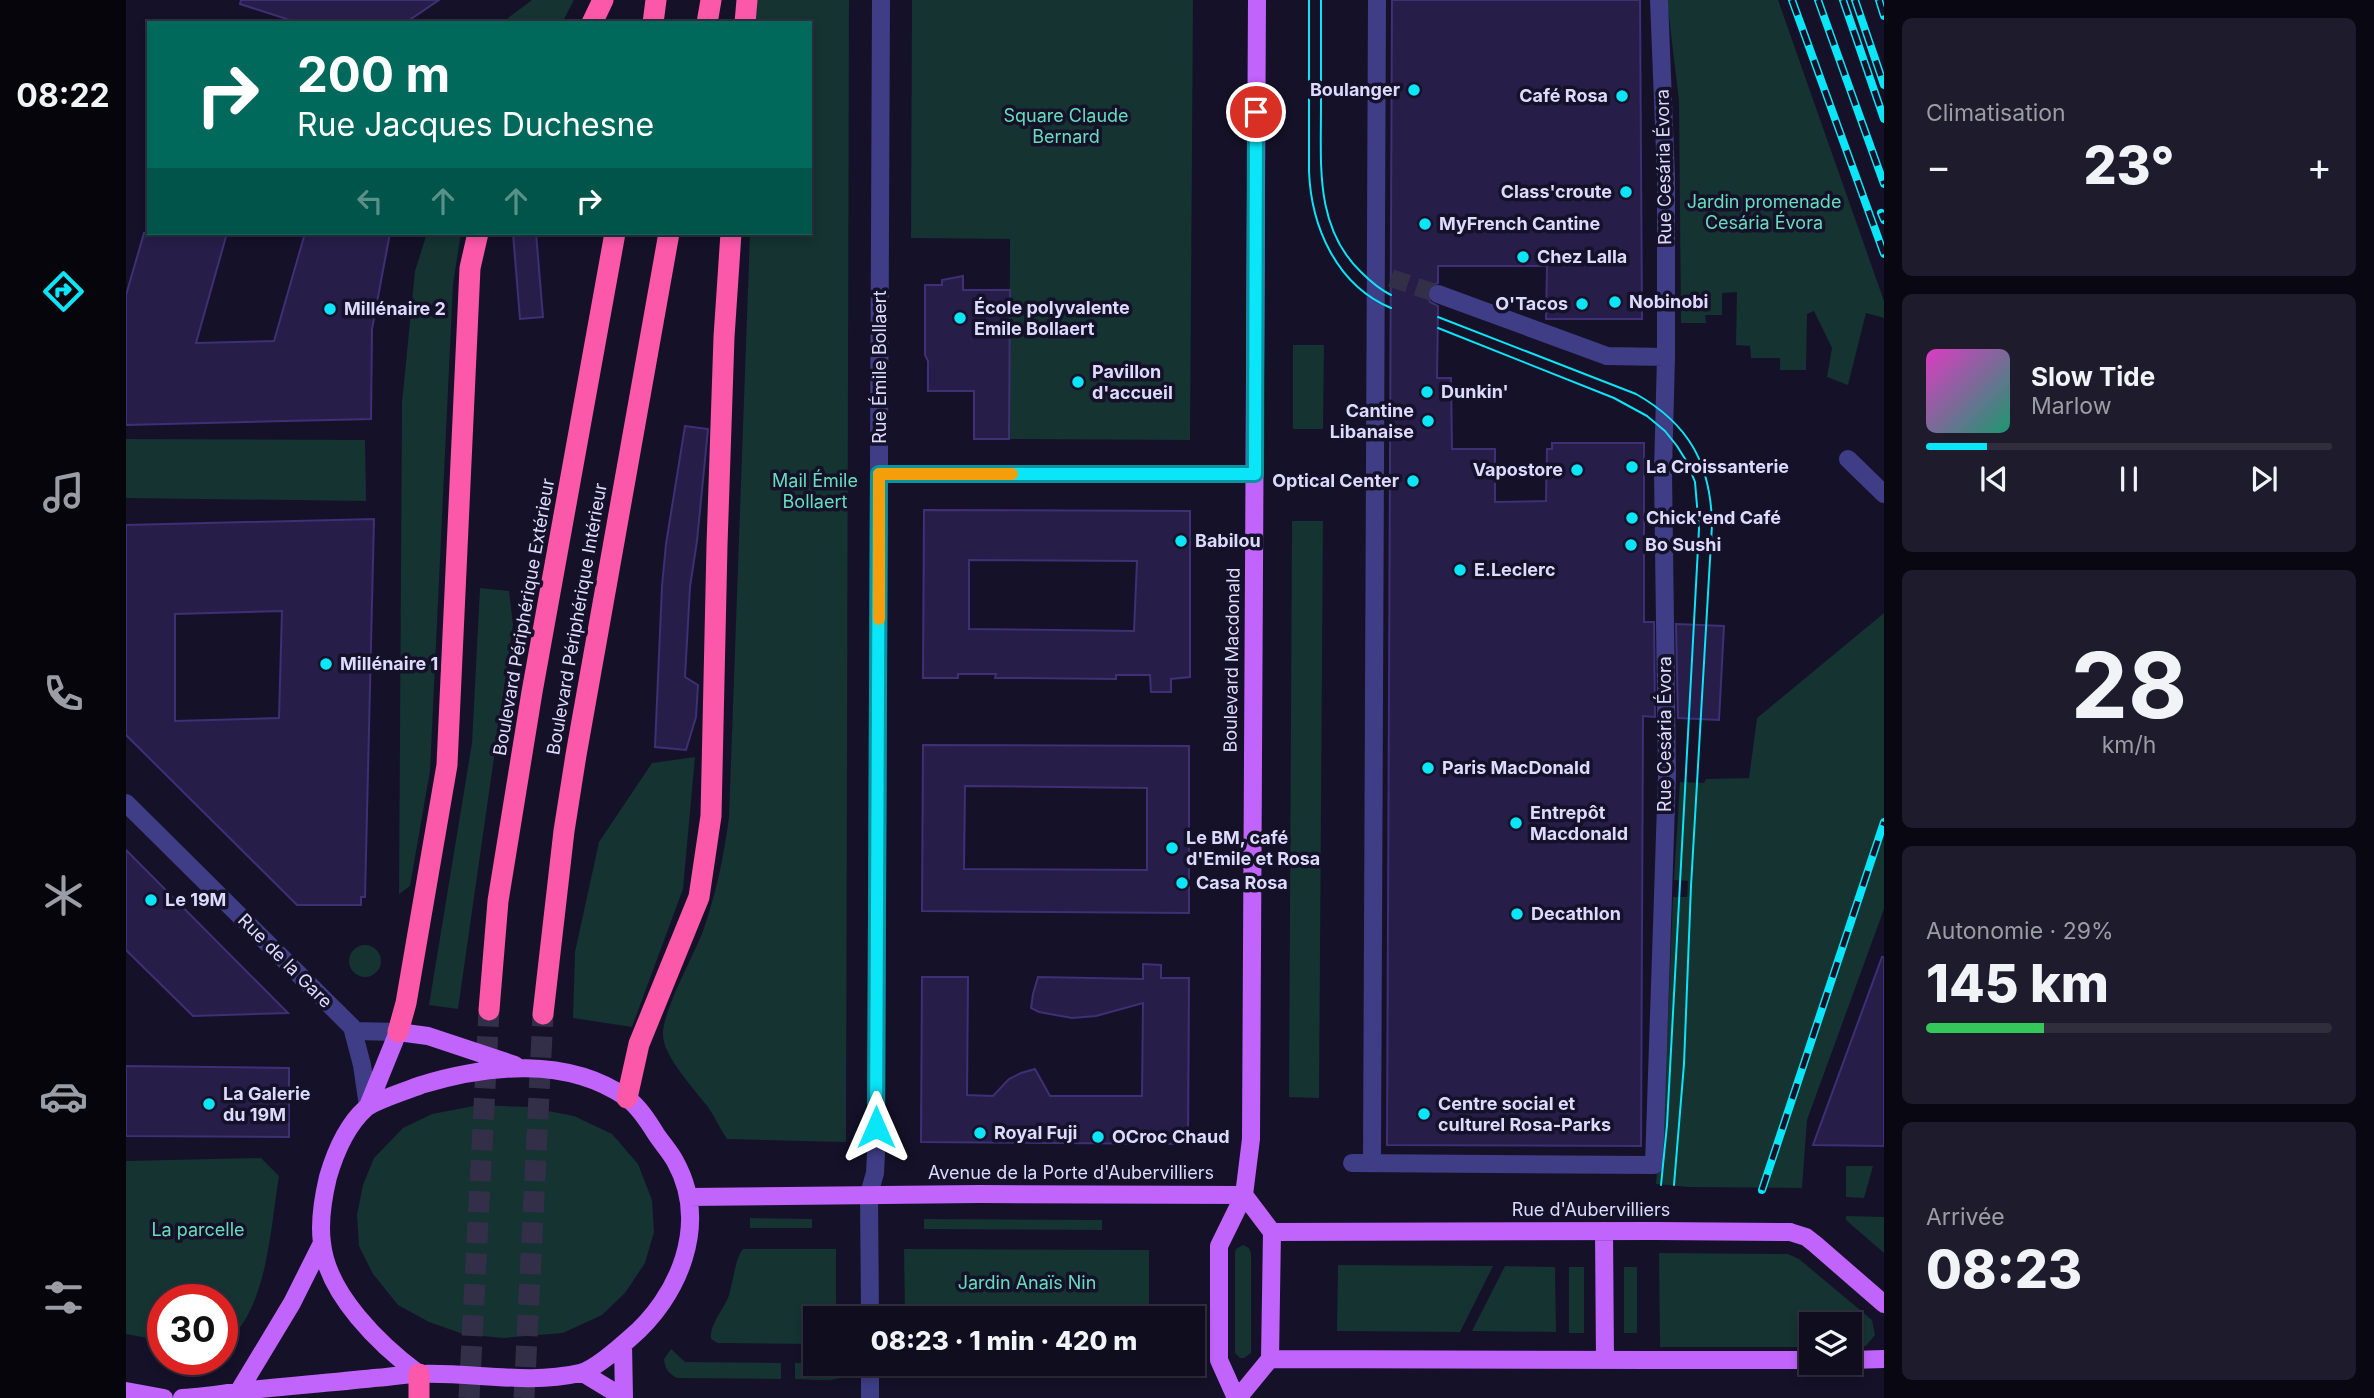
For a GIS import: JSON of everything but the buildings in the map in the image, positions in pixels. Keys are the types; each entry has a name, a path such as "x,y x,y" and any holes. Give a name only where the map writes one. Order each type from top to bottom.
{"highway":[{"path":"594,21 603,0"},
{"path":"653,21 656,0"},
{"path":"707,21 711,0"},
{"path":"745,21 747,0"},
{"path":"398,1032 406,1003 447,765 470,268 478,235"},
{"name":"Boulevard Périphérique Extérieur","path":"489,1010 498,901 532,692 615,235"},
{"name":"Boulevard Périphérique Intérieur","path":"544,1014 564,831 576,755 669,235"},
{"path":"627,1098 639,1044 699,897 711,816 717,531 731,235"},
{"path":"419,1374 419,1398"}],"main road":[{"name":"Boulevard Macdonald","path":"1257,0 1251,1139 1244,1195 1219,1245 1219,1360 1237,1398 1270,1359"},
{"path":"182,1398 419,1374 536,1377 583,1373 648,1323 665,1301 682,1266 689,1234 688,1197 676,1163 640,1111 627,1098 595,1082 555,1070 519,1066 428,1036 398,1032 368,1106 345,1135 332,1164 324,1194 322,1243 330,1272 349,1305 382,1343 419,1374"},
{"path":"368,1106 407,1090 458,1075 519,1066"},
{"name":"Avenue de la Porte d'Aubervilliers","path":"688,1197 869,1194 1244,1195"},
{"path":"1244,1195 1272,1232 1270,1359 1799,1360"},
{"path":"1604,1231 1605,1360"},
{"name":"Rue d'Aubervilliers","path":"1272,1232 1790,1232 1815,1244 1884,1304"},
{"path":"239,1391 292,1303 322,1243"},
{"path":"623,1344 624,1398"},
{"path":"1862,1360 1884,1359"},
{"path":"583,1373 624,1398"},
{"path":"126,1391 164,1398"}],"street":[{"name":"Rue Émile Bollaert","path":"870,1306 869,1194 876,1169 881,0"},
{"path":"1372,1163 1377,0"},
{"name":"Rue Cesária Évora","path":"1352,1163 1654,1165 1667,775 1663,471 1666,177 1659,0"},
{"path":"1376,256 1391,278"},
{"path":"1438,294 1606,356 1666,357"},
{"path":"1848,459 1884,494"},
{"path":"879,474 1255,474"},
{"name":"Rue de la Gare","path":"126,803 354,1031"},
{"path":"368,1106 354,1031 398,1032"},
{"path":"870,1376 870,1398"}],"green space":[{"path":"532,0 574,0 563,21 507,21"},
{"name":"Mail Émile Bollaert","path":"756,0 849,0 846,1142 727,1139 708,1107 674,1063 663,1036 672,999 708,917 719,875 729,817 750,235 812,235 812,21 756,21"},
{"name":"Square Claude Bernard","path":"912,0 1193,0 1190,440 1009,439 1010,239 911,238"},
{"name":"Jardin promenade Cesária Évora","path":"1667,0 1778,0 1884,301 1884,318 1866,313 1848,385 1827,377 1832,348 1814,311 1807,314 1806,370 1780,370 1780,358 1751,358 1750,346 1736,345 1737,292 1722,293 1722,315 1705,315 1706,323 1681,323 1679,101"},
{"path":"426,235 461,235 453,284 430,771 410,886 399,894 402,403 415,271"},
{"path":"1293,345 1324,345 1323,429 1293,429"},
{"path":"126,439 365,440 366,501 126,498"},
{"path":"1292,521 1323,521 1319,1098 1289,1097"},
{"path":"480,588 509,591 513,625 458,1009 429,1005 472,743"},
{"path":"1884,613 1884,909 1807,1120 1802,1188 1656,1184 1667,1043 1673,897 1687,897 1688,881 1674,880 1680,782 1704,783 1706,779 1749,778 1757,718"},
{"path":"695,757 683,889 632,1027 573,1018 575,952 599,842 652,763"},
{"path":"365,945 376,950 381,961 376,972 365,977 354,972 349,961 354,950"},
{"path":"479,1105 528,1107 574,1116 612,1134 638,1164 652,1200 654,1232 645,1263 625,1293 602,1315 563,1333 503,1338 463,1334 429,1322 398,1305 373,1274 359,1246 357,1215 363,1185 374,1158 403,1128 432,1114"},
{"name":"La parcelle","path":"261,1158 279,1176 269,1244 258,1291 249,1313 238,1330 238,1284 147,1284 147,1338 126,1334 126,1161"},
{"path":"1846,1166 1873,1166 1864,1198 1846,1197"},
{"path":"1846,1216 1884,1217 1884,1253 1846,1220"},
{"path":"750,1218 812,1219 812,1228 750,1228"},
{"path":"924,1219 1102,1220 1102,1230 924,1229"},
{"path":"1243,1245 1249,1248 1251,1253 1251,1353 1240,1358 1235,1353 1235,1252"},
{"path":"743,1249 836,1249 836,1306 803,1306 803,1344 718,1343 711,1339 716,1318 728,1298"},
{"name":"Jardin Anaïs Nin","path":"904,1249 1149,1250 1149,1306 905,1306"},
{"path":"1659,1253 1788,1254 1799,1259 1872,1320 1875,1335 1866,1346 1862,1346 1862,1312 1799,1312 1799,1347 1660,1347"},
{"path":"1338,1265 1493,1266 1460,1332 1337,1331"},
{"path":"1505,1266 1555,1267 1556,1332 1472,1331"},
{"path":"1569,1267 1584,1267 1584,1333 1569,1333"},
{"path":"1624,1267 1637,1267 1637,1333 1624,1333"},
{"path":"671,1349 685,1362 781,1363 781,1379 677,1378 671,1374 664,1362"},
{"path":"795,1363 803,1363 803,1376 846,1376 830,1380 795,1379"}],"tunnel":[{"path":"1391,278 1438,294"},
{"path":"469,1398 489,1010"},
{"path":"524,1398 543,1014"}],"tram line":[{"path":"1309,0 1309,171 1315,212 1330,252 1341,269 1355,285 1391,308"},
{"path":"1321,0 1321,151 1328,216 1346,255 1368,279 1391,295"},
{"path":"1438,317 1636,394 1670,419 1683,433 1694,448 1707,483 1712,525 1691,886 1684,1064 1674,1185"},
{"path":"1438,328 1614,398 1647,416 1665,431 1677,446 1695,482 1699,529 1667,1125 1661,1185"}],"railway":[{"path":"1792,0 1884,254"},
{"path":"1818,0 1884,184"},
{"path":"1843,0 1884,119"},
{"path":"1855,0 1884,85"},
{"path":"1879,0 1884,16"},
{"path":"1881,213 1884,220"},
{"path":"1762,1190 1884,822"}],"slow traffic":[{"path":"879,619 879,474 1012,474"}],"place":[{"name":"Boulanger","path":"1414,90"},
{"name":"Café Rosa","path":"1622,96"},
{"name":"Class'croute","path":"1626,192"},
{"name":"MyFrench Cantine","path":"1425,224"},
{"name":"Chez Lalla","path":"1523,257"},
{"name":"Nobinobi","path":"1615,302"},
{"name":"O'Tacos","path":"1582,304"},
{"name":"Millénaire 2","path":"330,309"},
{"name":"École polyvalente Emile Bollaert","path":"960,318"},
{"name":"Pavillon d'accueil","path":"1078,382"},
{"name":"Dunkin'","path":"1427,392"},
{"name":"Cantine Libanaise","path":"1428,421"},
{"name":"La Croissanterie","path":"1632,467"},
{"name":"Vapostore","path":"1577,470"},
{"name":"Optical Center","path":"1413,481"},
{"name":"Chick'end Café","path":"1632,518"},
{"name":"Babilou","path":"1181,541"},
{"name":"Bo Sushi","path":"1631,545"},
{"name":"E.Leclerc","path":"1460,570"},
{"name":"Millénaire 1","path":"326,664"},
{"name":"Paris MacDonald","path":"1428,768"},
{"name":"Entrepôt Macdonald","path":"1516,823"},
{"name":"Le BM, café d'Emile et Rosa","path":"1172,848"},
{"name":"Casa Rosa","path":"1182,883"},
{"name":"Le 19M","path":"151,900"},
{"name":"Decathlon","path":"1517,914"},
{"name":"La Galerie du 19M","path":"209,1104"},
{"name":"Centre social et culturel Rosa-Parks","path":"1424,1114"},
{"name":"Royal Fuji","path":"980,1133"},
{"name":"OCroc Chaud","path":"1098,1137"}],"route":[{"path":"876,1127 879,474 1255,474 1256,112"}]}
